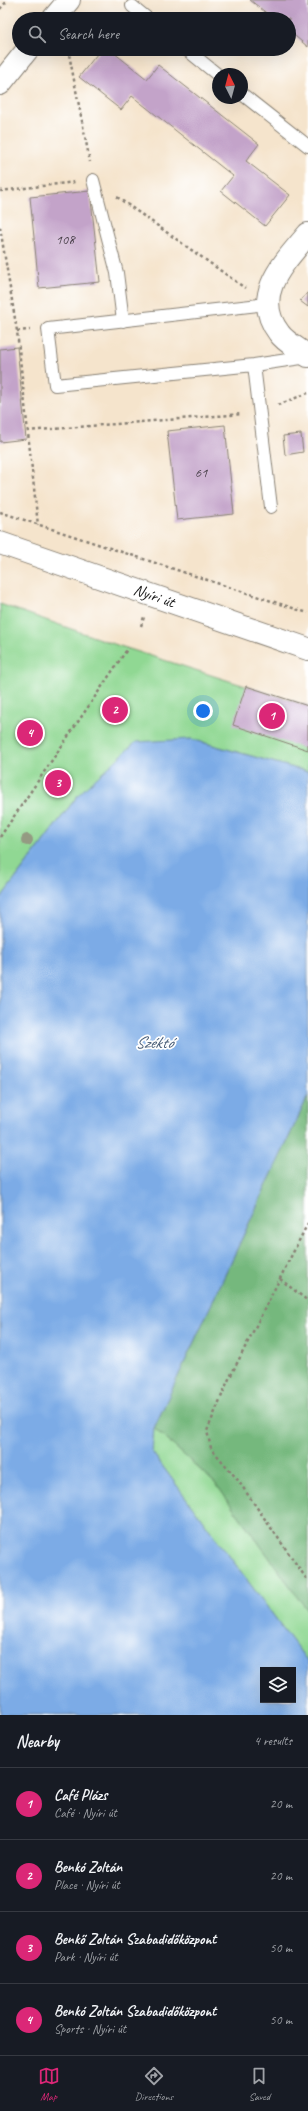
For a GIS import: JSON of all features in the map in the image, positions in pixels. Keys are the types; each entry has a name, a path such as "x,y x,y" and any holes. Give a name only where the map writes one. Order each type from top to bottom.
{"street":[{"path":"59,12 69,0"},
{"path":"0,84 22,56"},
{"path":"308,234 276,273 269,289 267,304 271,321 279,334 308,356"},
{"name":"Nyíri út","path":"0,543 308,649"}],"lane":[{"path":"132,6 139,12"},
{"path":"195,56 212,69"},
{"path":"248,99 308,146"},
{"path":"94,180 117,273 123,321"},
{"path":"267,304 123,321 48,328 55,386 254,365 308,356"},
{"path":"254,365 271,507"}],"path":[{"path":"0,9 8,0"},
{"path":"69,56 94,180"},
{"path":"0,191 94,180 267,304"},
{"path":"0,227 17,331 38,525"},
{"path":"27,431 260,412 308,393"},
{"path":"0,512 308,613"},
{"path":"0,837 128,648"},
{"path":"308,1223 307,1228 227,1383 207,1431 211,1448 237,1479 308,1581"},
{"path":"280,1279 308,1301"}],"green space":[{"path":"0,604 120,646 308,706 308,772 191,739 79,794 0,899"},
{"path":"308,1096 308,1611 216,1484 154,1428"},
{"path":"154,1428 216,1484 308,1611 308,1662 152,1452"}],"water":[{"name":"Széktó","path":"191,739 308,772 308,1096 154,1428 152,1452 308,1662 308,1715 0,1715 0,899 79,794 136,742"}],"building":[{"path":"250,0 308,0 308,47 296,37 296,12 265,12"},
{"path":"96,56 118,56 147,79 158,65 259,144 246,161 290,195 265,226 221,191 233,176 132,96 121,110 79,77"},
{"path":"90,191 100,282 39,288 30,197"},
{"path":"308,292 308,307 300,301"},
{"path":"17,347 26,439 0,442 0,349"},
{"path":"225,425 234,514 177,520 167,431"},
{"path":"301,434 303,452 285,455 283,436"},
{"path":"246,686 308,706 308,750 233,725"}],"place":[{"name":"Benkó Zoltán","path":"115,710"},
{"name":"Café Plázs","path":"272,716"},
{"name":"Benkó Zoltán Szabadidőközpont","path":"30,733"},
{"name":"Benkő Zoltán Szabadidőközpont","path":"58,783"}]}
